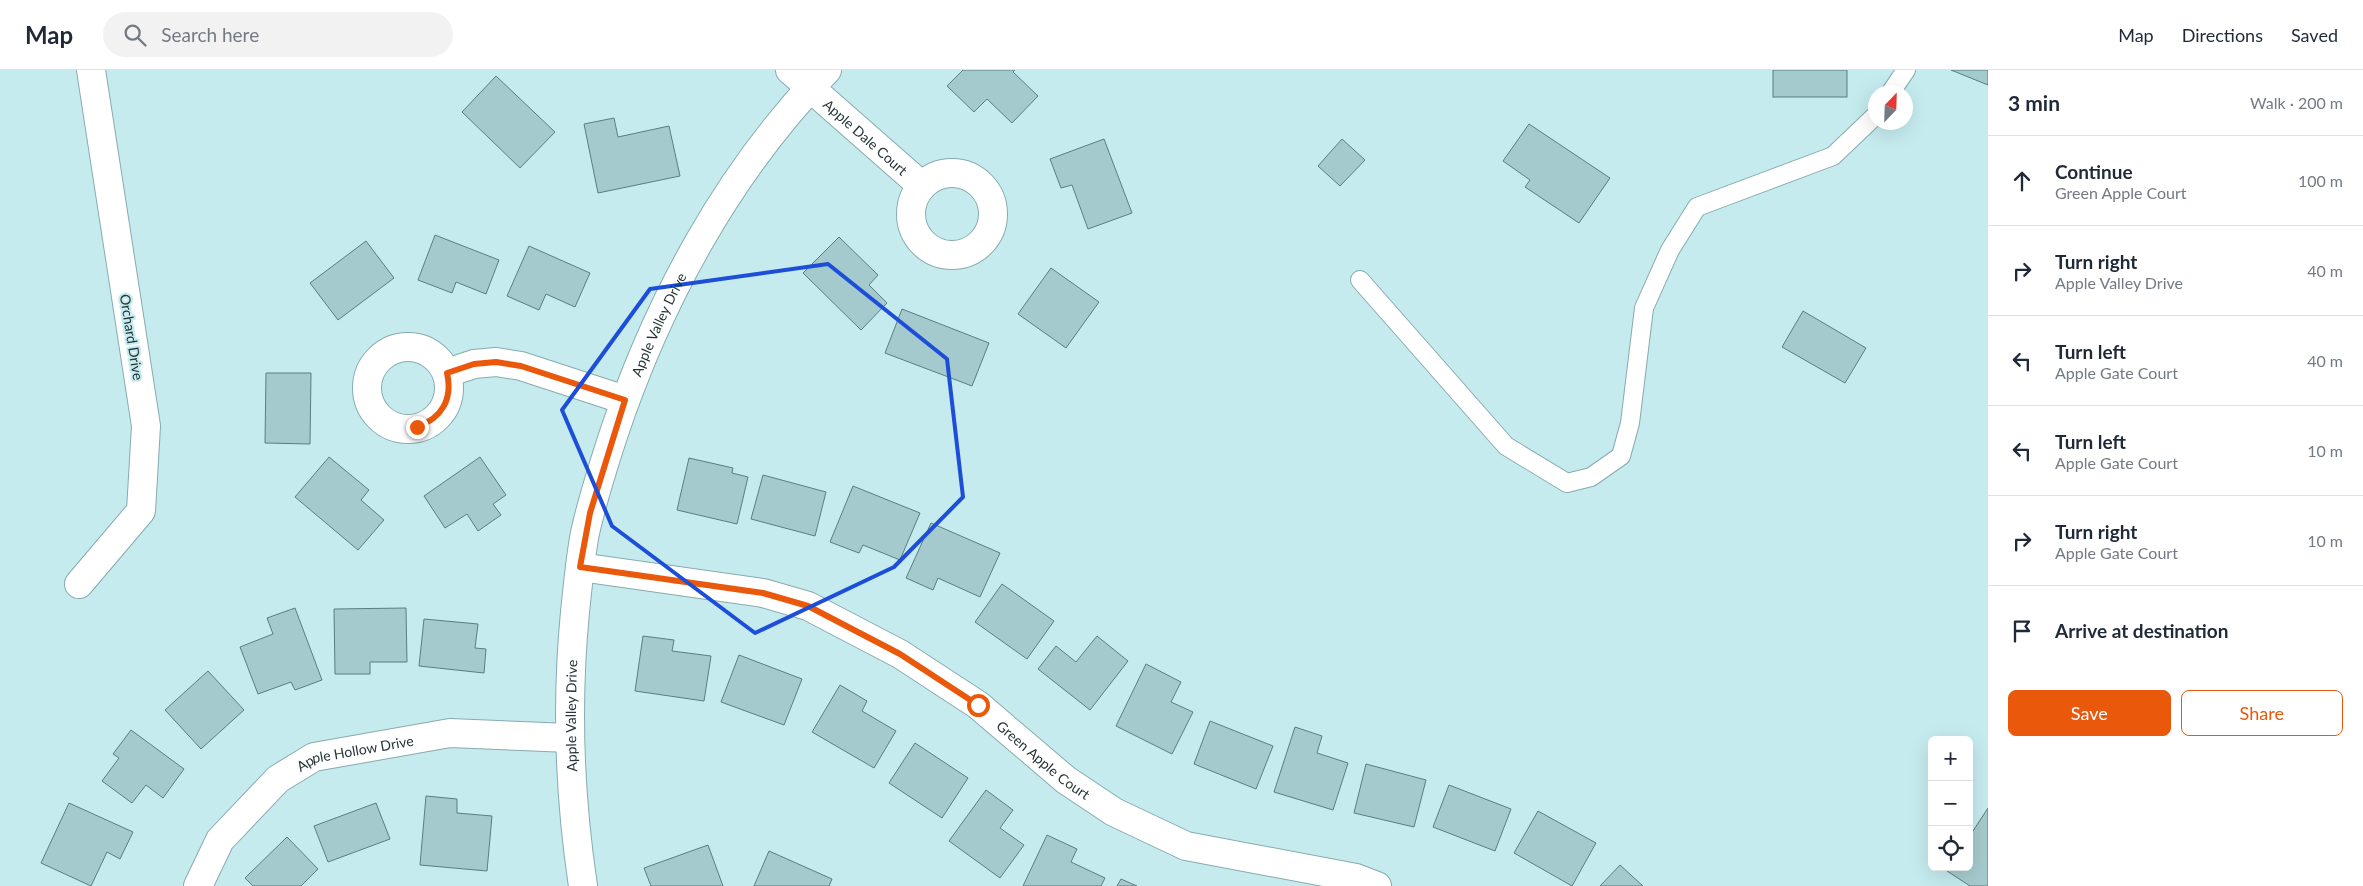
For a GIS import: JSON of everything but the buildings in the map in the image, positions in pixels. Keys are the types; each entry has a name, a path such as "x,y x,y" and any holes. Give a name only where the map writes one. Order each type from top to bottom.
{"street":[{"name":"Orchard Drive","path":"79,584 141,511 146,426 91,70"},
{"name":"Apple Dale Court","path":"790,70 819,79 922,186"},
{"name":"Apple Valley Drive","path":"583,886 575,822 569,738 571,662 580,567 590,513 625,400 651,336 697,244 746,169 819,79"},
{"path":"447,373 474,364 496,362 513,364 625,400"},
{"name":"Green Apple Court","path":"580,567 763,593 808,606 900,654 978,705 1066,780 1114,812 1186,846 1356,878 1377,886"},
{"name":"Apple Hollow Drive","path":"198,886 220,840 278,779 314,757 450,733 569,738"}],"lane":[{"path":"1896,85 1906,70"},
{"path":"1360,280 1506,446 1567,483 1591,477 1621,456 1630,423 1644,308 1670,250 1698,208 1834,156 1868,123"}],"highlighted area":[{"path":"828,264 947,359 963,497 894,567 755,633 612,526 562,410 650,289"}],"route":[{"path":"417,427 438,417 444,407 448,396 449,384 447,373 474,364 496,362 521,366 625,400 590,513 580,567 763,593 808,606 900,654 978,705"}]}
